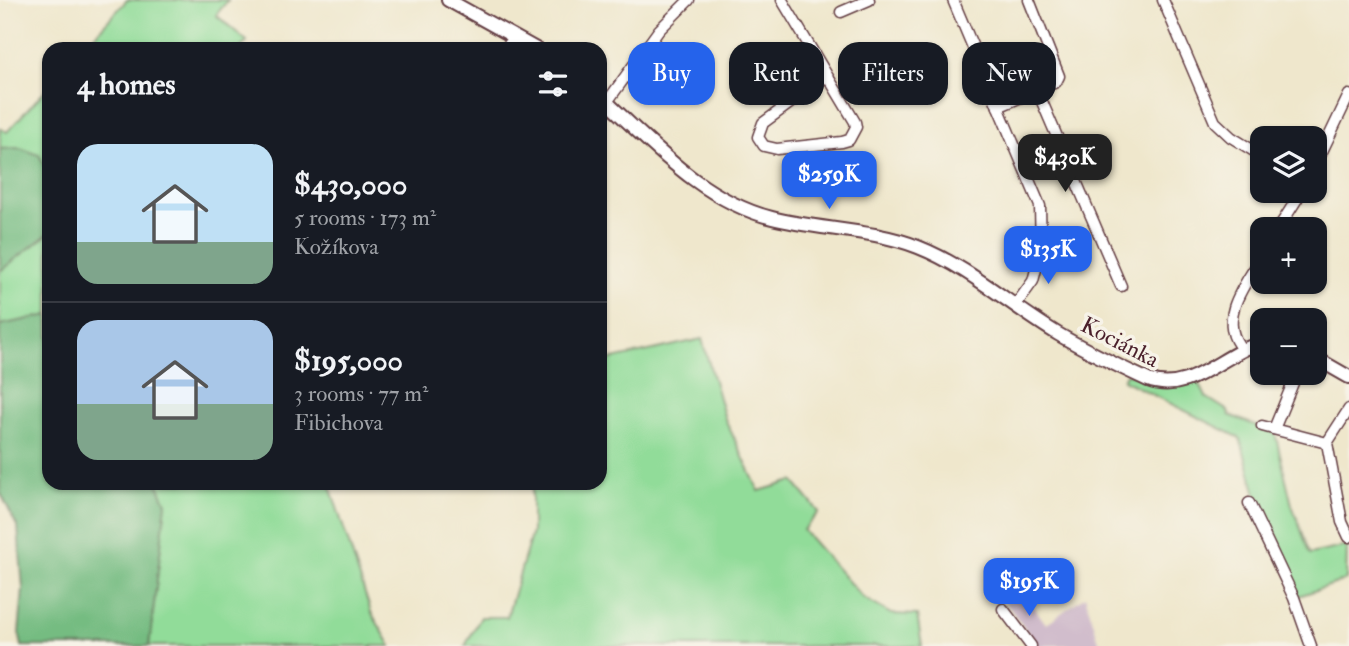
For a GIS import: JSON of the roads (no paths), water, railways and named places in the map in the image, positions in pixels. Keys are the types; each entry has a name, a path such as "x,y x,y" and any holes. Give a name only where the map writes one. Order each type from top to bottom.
{"street":[{"path":"448,0 524,42"},
{"path":"607,95 659,30 689,0"},
{"path":"782,0 855,122 853,136 842,142 777,149 764,146 758,133 763,123 827,76"},
{"path":"841,12 869,0"},
{"path":"953,0 1040,206 1041,250 1033,281 1015,306"},
{"path":"1029,0 1046,42"},
{"path":"1163,0 1215,122 1250,148"},
{"path":"511,42 515,37"},
{"path":"1327,141 1349,95"},
{"name":"Kociánka","path":"607,102 682,171 712,193 742,209 775,219 917,247 966,272 1058,334 1159,384 1187,380 1250,347"},
{"path":"998,107 1003,105"},
{"path":"1043,105 1121,286"},
{"path":"1242,349 1231,333 1232,312 1250,279"},
{"path":"1327,364 1349,377"},
{"path":"1274,429 1292,385"},
{"path":"1349,409 1327,443 1342,522 1349,537"},
{"path":"1262,426 1327,443"},
{"path":"1249,503 1294,597 1311,646"},
{"path":"1003,608 1031,646"}]}
